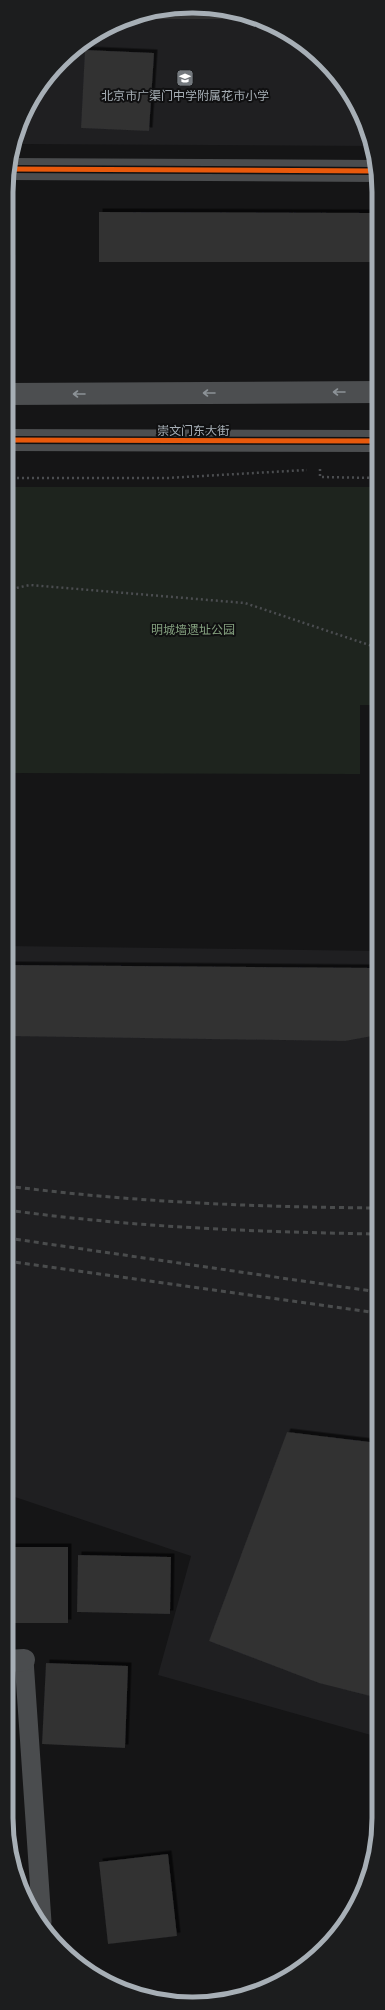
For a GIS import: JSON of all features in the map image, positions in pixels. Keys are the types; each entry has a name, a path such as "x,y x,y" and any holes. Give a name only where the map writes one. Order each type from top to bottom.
{"main road":[{"path":"13,394 372,392"},
{"name":"崇文门东大街","path":"13,440 372,441"}],"street":[{"path":"15,170 370,171"}],"lane":[{"path":"15,1660 41,1914"}],"path":[{"path":"13,478 167,478 320,469 320,477 372,478"},
{"path":"13,589 30,585 245,603 372,646"}],"shaded area":[{"name":"北京市广渠门中学附属花市小学","path":"181,13 204,13 228,16 261,27 282,37 302,50 327,74 342,93 358,124 366,146 22,144 22,138 27,124 43,93 58,74 83,50 113,32 146,19"},
{"path":"13,946 372,951 372,1735 158,1675 191,1556 13,1496"}],"green space":[{"name":"明城墙遗址公园","path":"13,487 372,487 372,705 360,705 360,774 13,773"}],"building":[{"path":"181,13 204,13 239,19 146,19"},
{"path":"85,50 154,53 149,131 81,128"},
{"path":"99,212 372,213 372,262 99,262"},
{"path":"13,965 372,968 372,1036 345,1041 13,1036"},
{"path":"287,1432 372,1442 372,1696 319,1683 209,1641"},
{"path":"13,1547 68,1547 68,1623 13,1623"},
{"path":"78,1555 171,1557 170,1614 77,1612"},
{"path":"46,1663 128,1666 125,1748 42,1744"},
{"path":"168,1854 177,1936 108,1944 99,1862"}],"railway":[{"path":"13,1187 100,1196 192,1203 372,1208"},
{"path":"13,1211 145,1225 285,1232 372,1234"},
{"path":"13,1239 372,1291"},
{"path":"13,1262 372,1312"}],"cycle path":[{"path":"15,169 370,171"},
{"path":"13,440 372,441"}],"place":[{"name":"北京市广渠门中学附属花市小学","path":"185,78"}]}
